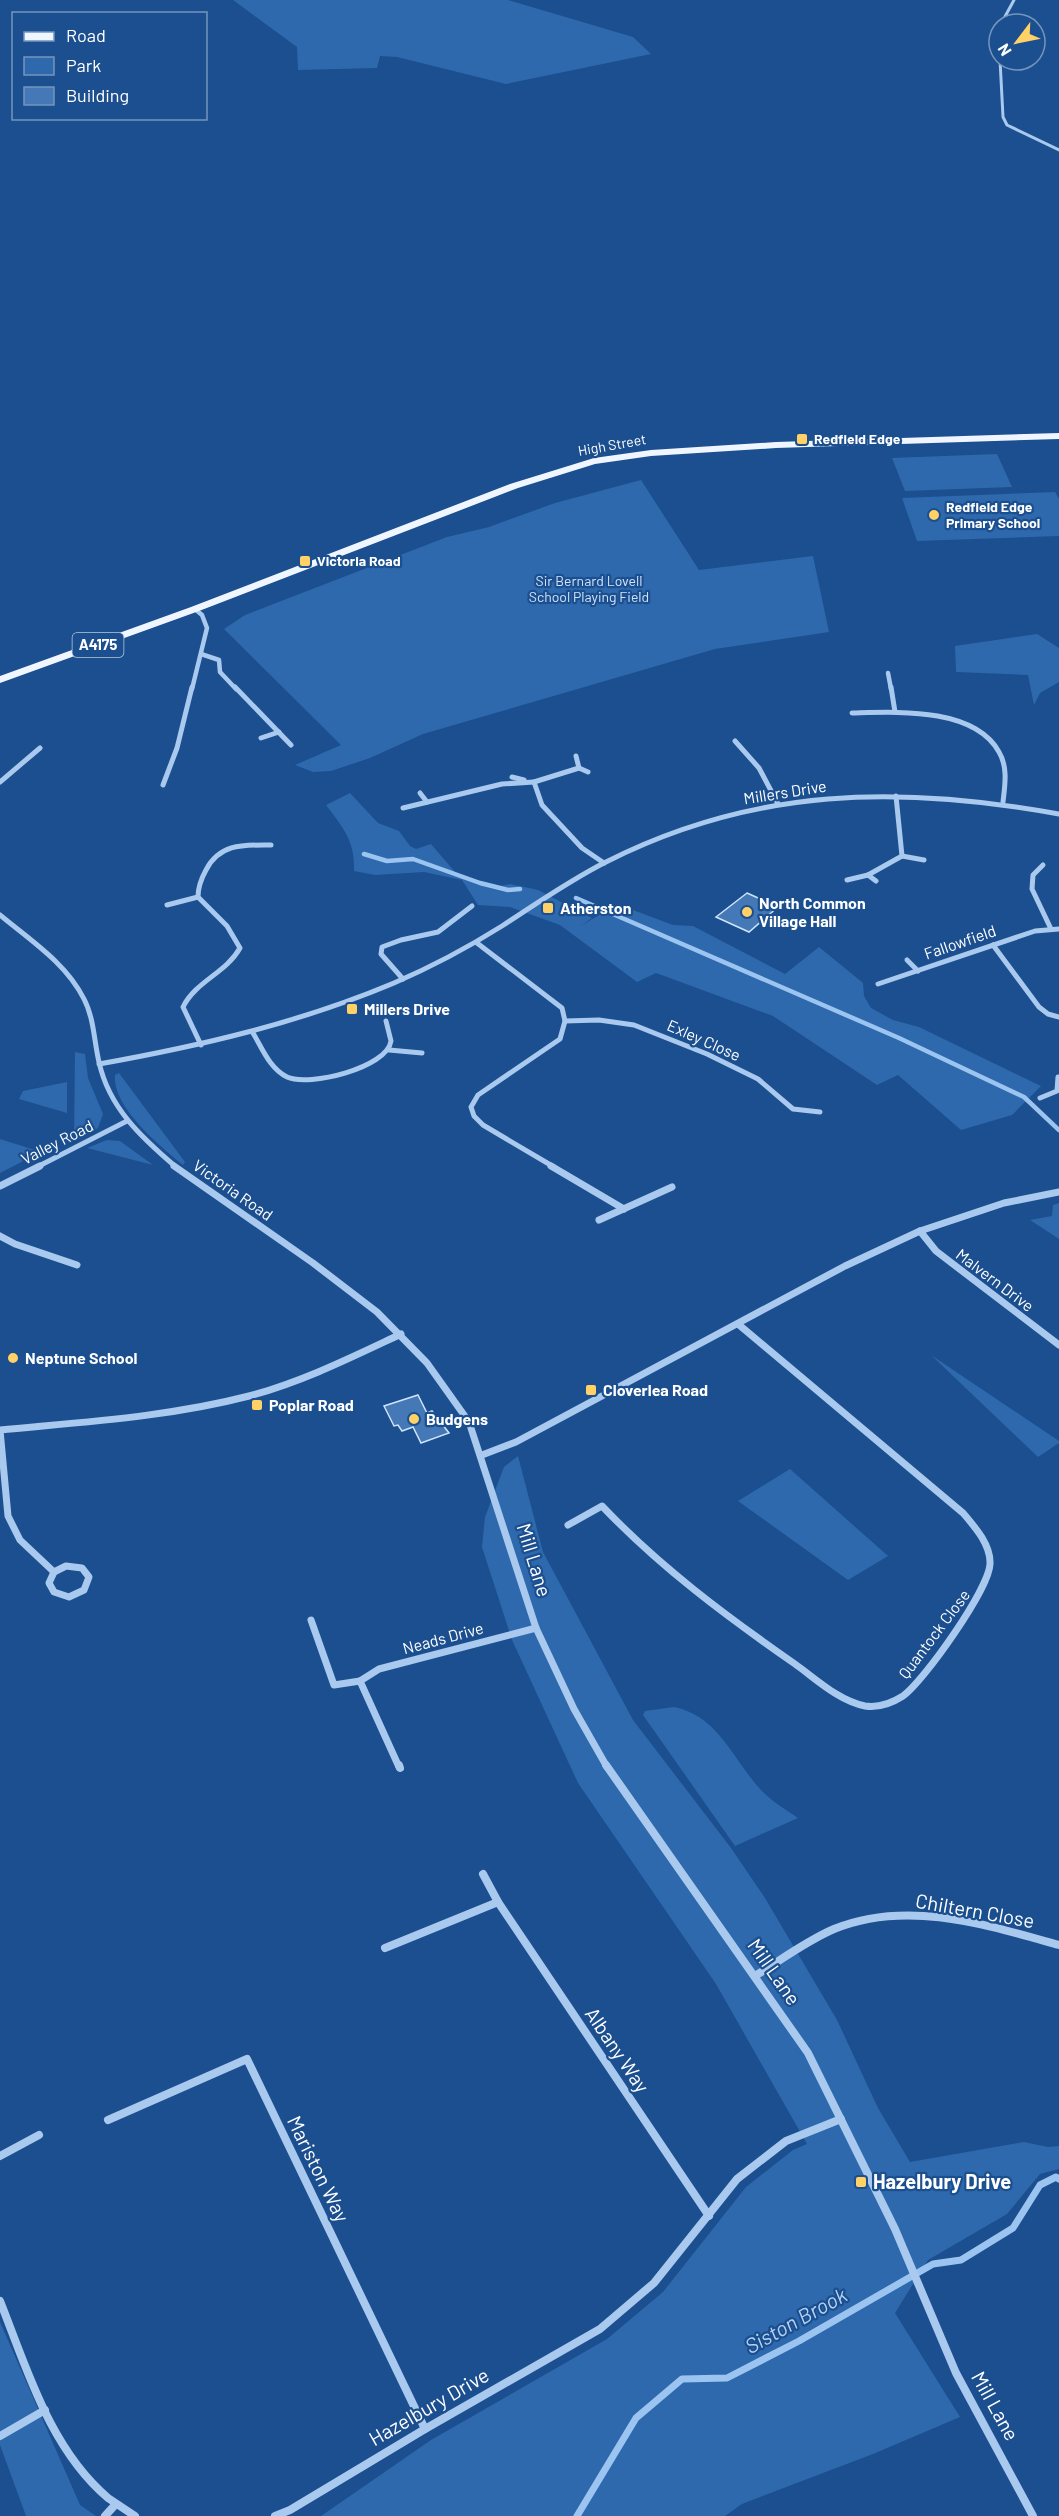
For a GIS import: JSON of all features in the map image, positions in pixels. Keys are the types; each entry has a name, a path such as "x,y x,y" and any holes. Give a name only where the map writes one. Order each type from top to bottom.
{"main road":[{"name":"High Street","path":"195,609 514,486 594,461 651,453 765,446 1059,436"},
{"name":"A4175","path":"0,680 195,609"}],"street":[{"path":"1001,72 1003,117 1007,125 1059,150"},
{"path":"163,785 177,748 207,628 202,615 195,609"},
{"path":"201,654 219,660 220,672 291,745"},
{"path":"888,673 895,712"},
{"path":"852,713 895,712 957,721 977,729 994,742 1004,762 1006,775 1003,802"},
{"path":"261,738 279,732"},
{"path":"735,741 759,768 778,804"},
{"path":"0,782 40,748"},
{"path":"576,756 579,768"},
{"path":"403,808 502,784 534,782 579,768 588,772"},
{"path":"512,777 534,782"},
{"path":"534,782 542,805 582,848 604,863"},
{"path":"420,793 427,802"},
{"path":"896,796 902,856"},
{"name":"Millers Drive","path":"99,1064 253,1033 341,1005 403,979 477,943 604,863 676,831 724,816 778,804 815,799 896,796 1003,802 1059,814"},
{"path":"201,1045 183,1007 187,997 197,986 236,959 240,948 237,936 228,924 198,897 197,889 210,859 218,851 234,847 271,845"},
{"path":"848,880 868,875 902,856 924,860"},
{"path":"1043,865 1033,875 1032,889 1051,929"},
{"path":"868,875 876,881"},
{"path":"167,905 198,897"},
{"path":"403,979 381,954 382,947 401,940 438,932 472,906"},
{"name":"Victoria Road","path":"0,915 64,969 84,999 89,1012 99,1064 110,1095 127,1121 151,1146 184,1173 313,1263 401,1334 443,1383 469,1422 482,1455"},
{"name":"Fallowfield","path":"878,984 1035,931 1059,929"},
{"path":"477,943 562,1008 565,1021 560,1039 478,1095 471,1107 474,1116 483,1125 624,1209"},
{"path":"993,945 1039,1007 1048,1014 1059,1017"},
{"path":"907,960 918,971"},
{"name":"Exley Close","path":"565,1021 599,1020 634,1025 707,1054 758,1079 793,1109 820,1112"},
{"path":"386,1021 392,1041 389,1050"},
{"path":"253,1033 276,1069 287,1076 303,1081 329,1077 356,1068 389,1050 422,1053"},
{"path":"1040,1098 1058,1092 1058,1077"},
{"name":"Valley Road","path":"0,1186 127,1121"},
{"path":"599,1220 672,1187"},
{"path":"482,1455 516,1442 844,1266 920,1231 1004,1203 1059,1192"},
{"name":"Malvern Drive","path":"920,1231 936,1251 1059,1345"},
{"path":"0,1236 15,1244 77,1265"},
{"name":"Quantock Close","path":"568,1525 602,1506 657,1561 744,1629 827,1686 860,1704 876,1707 892,1703 906,1694 981,1594 991,1567 986,1547 975,1527 963,1513 738,1324"},
{"path":"54,1572 20,1540 8,1516 0,1430 160,1413 249,1395 309,1376 401,1334"},
{"name":"Mill Lane","path":"482,1455 536,1628 574,1709 614,1778 808,2053 895,2229 957,2373 1033,2516"},
{"path":"66,1566 82,1568 89,1577 88,1583 78,1594 62,1596 50,1588 49,1583 54,1572 66,1566"},
{"name":"Neads Drive","path":"311,1620 333,1685 360,1681 379,1669 536,1628"},
{"path":"360,1681 400,1768"},
{"name":"Albany Way","path":"483,1874 498,1902 709,2216"},
{"path":"385,1948 498,1902"},
{"name":"Chiltern Close","path":"755,1976 835,1929 876,1916 901,1914 959,1921 1059,1945"},
{"name":"Mariston Way","path":"108,2121 247,2059 425,2429"},
{"name":"Hazelbury Drive","path":"276,2516 290,2510 425,2429 600,2329 654,2283 737,2179 786,2141 841,2119"},
{"path":"0,2156 39,2135"},
{"path":"0,2301 45,2410 74,2463 115,2505 135,2516"},
{"path":"0,2436 45,2410"},
{"path":"105,2516 115,2505"}],"green space":[{"path":"233,0 508,0 633,37 651,54 506,84 397,57 380,56 377,68 298,70 297,47"},
{"path":"997,454 1012,487 905,491 892,458"},
{"name":"Sir Bernard Lovell School Playing Field","path":"641,480 699,570 813,556 829,632 715,649 423,734 370,758 331,771 313,772 295,765 341,745 224,629 245,615 447,537 489,527 555,503"},
{"path":"1055,492 1059,499 1059,536 917,541 902,498"},
{"path":"1037,634 1059,648 1059,682 1040,693 1034,705 1028,675 956,672 955,646"},
{"path":"350,793 378,823 399,831 410,846 416,849 431,844 455,872 464,877 501,886 510,884 538,890 592,918 581,926 617,904 673,925 693,926 785,974 819,947 863,983 864,996 871,1008 893,1020 919,1027 1041,1086 1012,1115 961,1130 898,1075 877,1085 773,1016 656,973 637,982 560,925 510,907 478,905 462,880 424,872 375,875 354,871 354,860 347,835 326,805"},
{"path":"75,1052 85,1054 88,1078 103,1114 98,1128 74,1142"},
{"path":"119,1073 185,1162 183,1165 151,1137 129,1113 116,1087 115,1075"},
{"path":"67,1082 67,1113 19,1099 23,1091"},
{"path":"0,1139 41,1152 0,1173"},
{"path":"107,1140 120,1141 153,1165 87,1148"},
{"path":"1059,1203 1059,1239 1030,1220 1052,1216 1053,1205"},
{"path":"931,1355 1059,1441 1059,1443 1038,1457"},
{"path":"518,1456 543,1552 633,1720 731,1848 765,1898 837,2020 878,2108 910,2162 1024,2142 1048,2147 1059,2146 1059,2169 1040,2174 1007,2214 928,2260 895,2313 960,2417 873,2454 742,2504 725,2516 321,2516 431,2440 607,2339 663,2292 746,2187 793,2150 807,2144 716,1984 578,1783 512,1640 482,1547 485,1517 504,1467"},
{"path":"790,1469 888,1556 848,1580 738,1501"},
{"path":"674,1707 690,1712 715,1730 764,1793 798,1818 735,1846 643,1715 645,1711"},
{"path":"0,2322 80,2505 96,2516 26,2516 0,2445"}],"building":[{"name":"North Common Village Hall","path":"747,893 778,907 749,932 716,917"},
{"name":"Budgens","path":"418,1395 427,1413 432,1411 449,1433 421,1443 413,1427 402,1431 398,1425 394,1426 384,1406"}],"waterway":[{"path":"364,854 387,861 413,859 480,883 508,890 520,889"},
{"path":"576,898 899,1038 1024,1097 1059,1130"},
{"name":"Siston Brook","path":"577,2516 636,2418 682,2379 727,2378 799,2341 933,2264 961,2260 1013,2228 1040,2185 1056,2177 1059,2179"}],"place":[{"name":"Redfield Edge","path":"802,439"},
{"name":"Redfield Edge Primary School","path":"934,515"},
{"name":"Victoria Road","path":"305,561"},
{"name":"Atherston","path":"548,908"},
{"name":"North Common Village Hall","path":"747,912"},
{"name":"Millers Drive","path":"352,1009"},
{"name":"Neptune School","path":"13,1358"},
{"name":"Cloverlea Road","path":"591,1390"},
{"name":"Poplar Road","path":"257,1405"},
{"name":"Budgens","path":"414,1419"},
{"name":"Hazelbury Drive","path":"861,2182"}]}
